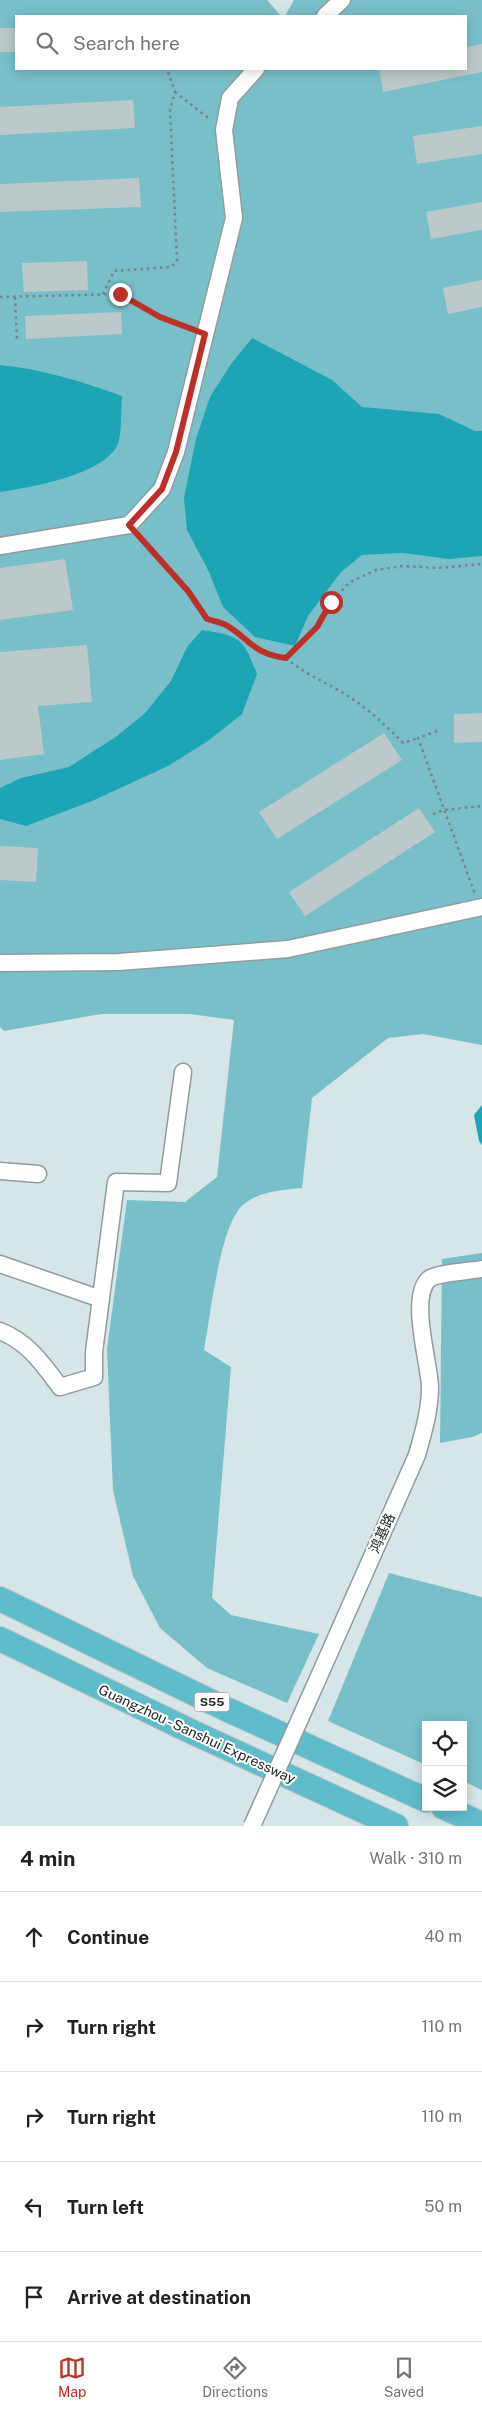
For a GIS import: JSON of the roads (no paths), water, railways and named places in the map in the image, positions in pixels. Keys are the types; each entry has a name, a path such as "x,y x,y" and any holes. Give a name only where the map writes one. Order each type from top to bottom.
{"highway":[{"name":"S55","path":"0,1599 226,1709 422,1798"},
{"name":"Guangzhou - Sanshui Expressway","path":"0,1639 188,1730 396,1826"},
{"path":"0,1653 188,1730"},
{"path":"452,1811 482,1824"}],"street":[{"path":"327,15 342,0"},
{"path":"0,546 129,525 162,489 176,452 234,218 224,130 230,98 255,70"},
{"path":"0,963 119,962 288,949 481,907"},
{"path":"0,1331 36,1354 60,1387 94,1377 94,1352 116,1182 168,1183 183,1072"},
{"path":"0,1171 38,1174"},
{"path":"0,1264 101,1299"},
{"name":"鸿基路","path":"252,1826 417,1455 428,1419 430,1387 420,1301 422,1286 432,1277 482,1270"}]}
